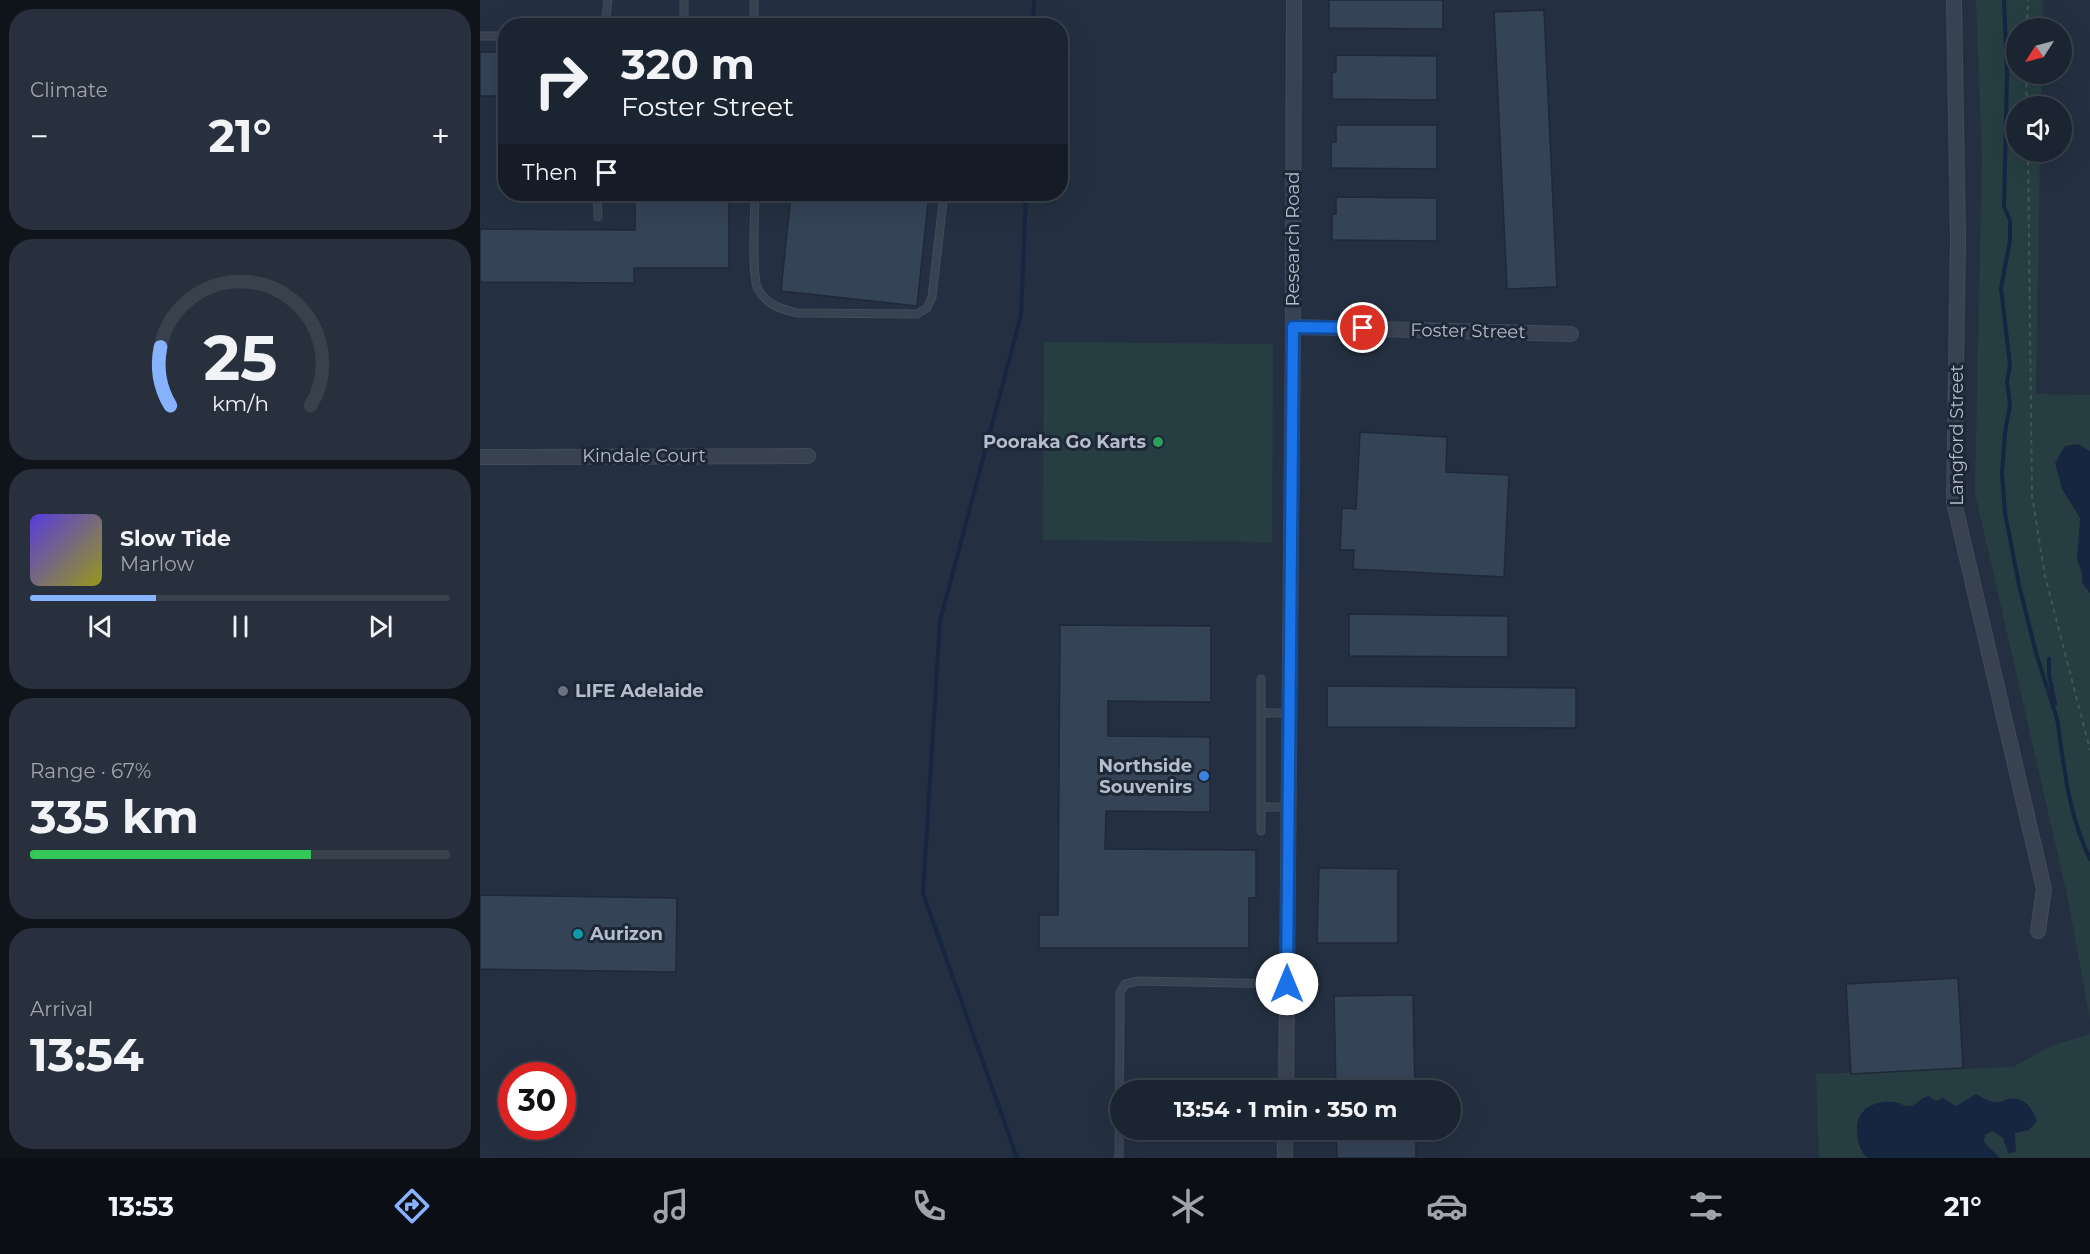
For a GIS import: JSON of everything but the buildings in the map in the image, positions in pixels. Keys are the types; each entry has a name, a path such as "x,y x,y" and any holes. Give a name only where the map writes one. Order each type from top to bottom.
{"street":[{"name":"Research Road","path":"1286,1080 1293,327 1293,0"},
{"name":"Langford Street","path":"1954,0 1958,239 1954,502 2044,889 2038,931"},
{"name":"Foster Street","path":"1293,327 1571,333"},
{"name":"Kindale Court","path":"480,457 808,456"},
{"path":"1285,1140 1285,1158"}],"lane":[{"path":"606,18 608,0"},
{"path":"684,0 684,18"},
{"path":"754,0 754,18"},
{"path":"480,36 498,36"},
{"path":"597,201 598,217"},
{"path":"755,201 756,286 778,309 797,313 917,314 927,308 932,297 943,201"},
{"path":"1261,679 1261,831"},
{"path":"1261,713 1290,713"},
{"path":"1261,807 1288,807"},
{"path":"1119,1158 1120,993 1125,984 1138,981 1287,984"}],"path":[{"path":"2027,18 2028,0"},
{"path":"2028,162 2032,496 2045,576 2090,750"}],"green space":[{"path":"1976,0 2043,0 2043,18 2006,18 2006,84 2042,84 2041,96 2006,96 2006,162 2040,162 2036,394 2090,395 2090,1019 2068,899 1975,493 1982,157"},
{"name":"Pooraka Go Karts","path":"1044,342 1273,344 1272,542 1043,540"},
{"path":"2090,1034 2090,1158 1819,1158 1816,1074 2013,1067 2053,1045"}],"water":[{"path":"2078,444 2090,451 2090,593 2082,583 2082,573 2077,560 2080,518 2062,489 2055,463 2065,446"},
{"path":"1976,1094 1994,1102 2019,1099 2033,1112 2037,1121 2029,1130 2015,1133 2016,1152 2008,1153 2003,1138 1993,1131 1985,1135 1984,1142 2000,1158 1867,1158 1860,1147 1857,1136 1858,1120 1870,1106 1882,1102 1895,1102 1910,1106 1929,1096 1936,1101 1943,1098 1956,1106"}],"waterway":[{"path":"1033,18 1034,0"},
{"path":"2004,0 2007,74 2004,207 2010,220 2010,240 2001,288 2010,365 2007,382 2010,405 2002,473 2005,513 2019,585 2036,653 2057,719"},
{"path":"1017,1158 923,893 940,621 1021,315 1026,201"},
{"path":"2049,659 2049,675 2055,704"},
{"path":"2057,718 2072,807 2090,859"}],"place":[{"name":"Pooraka Go Karts","path":"1158,442"},
{"name":"LIFE Adelaide","path":"563,691"},
{"name":"Northside Souvenirs","path":"1204,776"},
{"name":"Aurizon","path":"578,934"}],"route":[{"path":"1287,984 1293,327 1363,328"}]}
